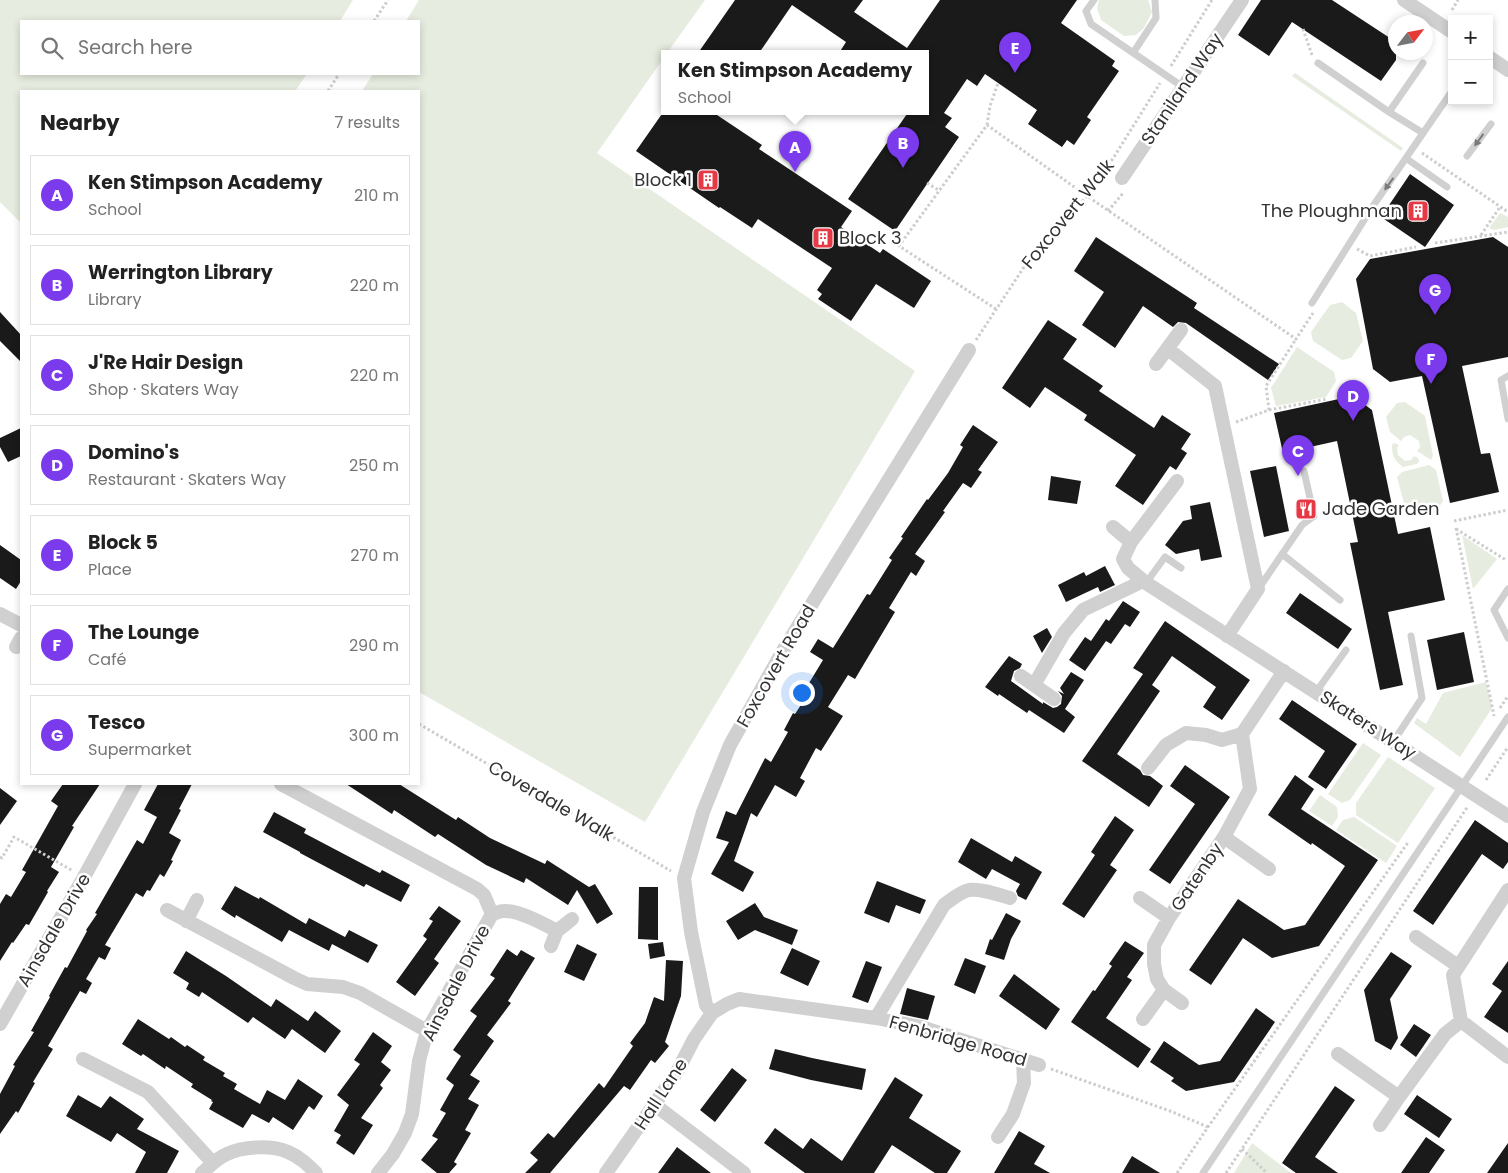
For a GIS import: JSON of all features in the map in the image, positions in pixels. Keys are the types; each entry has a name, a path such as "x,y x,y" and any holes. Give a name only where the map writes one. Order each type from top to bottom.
{"street":[{"name":"Staniland Way","path":"1124,184 1183,87 1242,0"},
{"path":"1404,0 1448,29"},
{"path":"1493,60 1508,70"},
{"path":"1156,364 1181,330"},
{"path":"1168,348 1215,386 1258,589 1227,636"},
{"name":"Foxcovert Road","path":"712,1013 706,1005 691,932 684,878 703,812 730,745 784,649 969,350"},
{"path":"1113,527 1131,542 1177,481"},
{"name":"Skaters Way","path":"1131,542 1123,560 1128,568 1145,582 1508,816"},
{"path":"1034,685 1064,633 1083,610 1145,582"},
{"path":"0,614 20,624"},
{"path":"1148,768 1166,745 1186,733 1206,735 1222,740 1242,734 1284,672"},
{"path":"1021,676 1054,699"},
{"name":"Gatenby","path":"1164,990 1157,979 1154,964 1154,945 1169,918 1224,837 1250,789 1242,734"},
{"name":"Ainsdale Drive","path":"0,1024 134,785"},
{"name":"Ainsdale Drive","path":"284,785 477,889 484,896 492,914 427,1031 419,1062 409,1124 393,1154 378,1173"},
{"name":"Gatenby","path":"1224,837 1269,869"},
{"name":"Fenbridge Road","path":"876,1018 944,905 970,890 978,890 1010,898"},
{"path":"1508,890 1452,975 1461,1021 1508,1057"},
{"name":"Gatenby","path":"1140,898 1169,918"},
{"path":"186,921 197,900"},
{"path":"167,910 294,978 307,984 343,987 360,993 427,1031"},
{"path":"492,914 504,911 515,913 540,921 556,931"},
{"path":"551,946 556,931 572,920"},
{"path":"1416,937 1458,966"},
{"path":"1143,1019 1164,990 1182,1003"},
{"name":"Fenbridge Road","path":"712,1013 739,999 876,1018 921,1027 1039,1065"},
{"name":"Hall Lane","path":"606,1173 677,1072 694,1039 712,1013"},
{"path":"1380,1125 1445,1034 1461,1021"},
{"path":"1338,1054 1399,1098"},
{"path":"83,1059 148,1092 213,1163"},
{"path":"998,1137 1013,1114 1024,1082 1023,1060"},
{"path":"655,1105 744,1173"},
{"path":"202,1173 227,1154 246,1148 267,1148 287,1152 305,1162 316,1173"}],"lane":[{"path":"1094,0 1086,11 1091,24 1183,87"},
{"path":"1133,53 1156,18 1155,0"},
{"path":"1318,63 1423,133"},
{"path":"1389,112 1423,63"},
{"path":"1312,303 1373,206 1448,98"},
{"path":"1467,156 1491,124"},
{"path":"1407,158 1447,187"},
{"path":"1508,376 1501,380 1508,419"},
{"path":"1258,589 1302,525 1314,516 1304,471"},
{"path":"1282,554 1340,600"},
{"path":"1145,582 1165,557 1181,568"},
{"path":"1508,589 1494,610 1508,638"},
{"path":"1393,742 1422,698 1411,636"},
{"path":"1316,692 1346,650"},
{"path":"1203,1173 1508,717"}],"path":[{"path":"375,20 388,0"},
{"name":"Foxcovert Walk","path":"969,350 1024,267 1087,196 1114,157 1212,0"},
{"path":"1452,10 1458,0"},
{"path":"1303,29 1314,60 1318,63"},
{"path":"329,90 338,75"},
{"path":"996,309 900,246 988,125 990,106 998,83"},
{"path":"988,125 1108,211 1297,340 1266,386 1269,410"},
{"path":"1415,146 1508,212"},
{"path":"927,183 940,191"},
{"path":"1108,211 1124,184"},
{"path":"1481,236 1500,207"},
{"path":"1435,243 1508,232"},
{"path":"1356,248 1370,256 1416,247"},
{"path":"1224,426 1269,410 1326,399"},
{"path":"1454,521 1508,510"},
{"path":"1494,716 1456,528 1506,560"},
{"name":"Coverdale Walk","path":"420,725 684,878"},
{"path":"1486,780 1508,747"},
{"path":"1226,1173 1468,806"},
{"path":"0,857 2,858 14,837 84,877"},
{"path":"1177,1173 1412,838"},
{"path":"1039,1065 1170,1111 1208,1127"},
{"path":"1242,1149 1267,1173"}],"shaded area":[{"path":"0,0 353,0 341,20 20,20 20,75 306,75 296,90 20,90 20,222 0,202"},
{"path":"419,0 705,0 669,50 661,50 661,62 597,153 915,371 645,822 420,693 420,90 363,90 372,75 420,75 420,20 407,20"},
{"path":"1099,0 1148,0 1152,12 1144,28 1136,35 1124,36 1101,20 1097,8"},
{"path":"1295,73 1403,148 1401,151 1292,76"},
{"path":"1500,213 1508,217 1508,227 1494,230 1489,228"},
{"path":"1342,302 1356,313 1363,341 1351,358 1342,360 1313,341 1311,332 1330,305"},
{"path":"1297,347 1334,372 1336,381 1326,397 1276,406 1271,388"},
{"path":"1405,402 1425,416 1433,456 1431,460 1417,451 1420,447 1419,441 1410,435 1404,437 1401,441 1390,432 1386,417 1397,403"},
{"path":"1394,443 1399,445 1397,448 1398,455 1405,461 1411,460 1414,456 1418,458 1417,464 1403,467 1393,455 1392,445"},
{"path":"1429,465 1436,470 1443,501 1435,513 1424,516 1404,503 1397,477 1402,472"},
{"path":"1462,535 1497,559 1473,589"},
{"path":"1486,682 1492,708 1460,757 1414,723 1417,718 1426,724 1443,693"},
{"path":"1363,743 1381,755 1350,800 1342,803 1328,794"},
{"path":"1388,757 1435,788 1398,843 1356,815 1356,803"},
{"path":"1320,795 1337,807 1338,817 1332,826 1309,811"},
{"path":"1354,817 1397,846 1386,863 1336,830 1343,820"},
{"path":"1252,1143 1291,1173 1234,1173"}],"building":[{"path":"735,0 863,0 854,12 907,48 940,0 1077,0 1061,23 1115,61 1112,66 1119,71 1087,117 1091,120 1074,145 1067,140 1062,147 1028,124 1037,110 985,74 977,86 967,79 944,113 952,118 945,127 959,137 895,231 848,199 906,115 929,115 929,50 841,50 846,42 792,5 761,50 700,50"},
{"path":"1261,0 1332,0 1388,37 1388,60 1396,60 1381,81 1292,22 1269,56 1238,35"},
{"name":"Block 3","path":"661,115 717,115 762,145 759,149 852,211 841,227 880,253 883,249 931,281 914,308 876,284 851,321 818,299 822,294 817,290 832,268 758,219 752,228 719,208 636,151"},
{"name":"The Ploughman","path":"1410,174 1454,205 1425,247 1381,217"},
{"path":"1096,237 1197,303 1194,308 1279,364 1268,380 1186,323 1178,322 1173,327 1143,306 1115,348 1082,325 1104,292 1074,271"},
{"path":"1493,237 1508,247 1508,357 1462,366 1481,454 1490,453 1499,492 1450,503 1422,376 1390,382 1373,369 1356,279 1370,259"},
{"path":"0,312 20,334 20,361 0,341"},
{"path":"1048,320 1077,339 1063,359 1103,386 1099,391 1154,428 1162,415 1191,434 1181,449 1187,453 1176,470 1170,466 1143,505 1115,486 1136,455 1084,420 1087,415 1045,387 1030,408 1002,388"},
{"path":"1353,396 1372,410 1398,534 1430,527 1445,600 1388,612 1403,685 1380,690 1350,543 1358,542 1337,441 1283,453 1274,413"},
{"path":"973,425 998,442 978,470 982,472 971,488 963,483 915,554 925,561 916,576 911,572 889,608 895,612 855,679 848,675 828,707 843,716 821,751 816,748 800,778 805,781 796,797 775,785 757,817 751,813 734,861 754,872 743,892 711,874 729,842 716,838 726,811 736,815 765,758 771,762 788,732 784,730 793,713 795,714 810,691 806,688 823,660 810,652 818,639 833,648 867,594 870,595 892,560 889,558 903,538 901,537 927,499 948,473 963,447 960,445"},
{"path":"20,428 20,456 8,462 0,447 0,438"},
{"path":"1276,466 1289,531 1264,537 1250,471"},
{"path":"1051,476 1081,481 1077,504 1048,500"},
{"path":"1210,502 1222,557 1201,561 1199,549 1176,554 1165,545 1183,521 1192,519 1190,506"},
{"path":"0,545 20,559 20,583 16,589 0,578"},
{"path":"1105,566 1115,585 1100,592 1098,587 1066,602 1058,585 1084,572 1086,576"},
{"path":"1300,593 1352,629 1338,649 1286,613"},
{"path":"1123,601 1140,612 1130,627 1125,624 1111,644 1106,641 1085,671 1069,660 1085,637 1091,641 1106,619 1109,621"},
{"path":"1165,621 1250,680 1222,720 1203,707 1216,687 1172,656 1152,685 1160,691 1117,754 1140,770 1143,775 1150,776 1163,786 1149,807 1082,761 1143,674 1133,668"},
{"path":"1047,628 1052,637 1042,653 1033,636"},
{"path":"1464,632 1474,682 1437,690 1427,640"},
{"path":"1009,656 1022,664 1020,668 1014,671 1011,681 1043,704 1043,702 1053,708 1061,704 1062,696 1058,691 1064,694 1060,688 1071,672 1084,680 1065,709 1075,717 1064,733 1029,710 1027,713 985,687"},
{"path":"1292,700 1357,744 1326,789 1308,777 1325,751 1279,719"},
{"path":"1185,765 1230,797 1170,884 1149,870 1195,804 1170,786"},
{"path":"1295,775 1314,789 1301,809 1378,860 1319,946 1272,958 1243,938 1211,985 1189,970 1238,899 1284,930 1305,925 1345,866 1268,815"},
{"path":"62,785 99,785 72,826 74,827 51,867 59,872 48,892 29,925 26,924 0,961 0,904 6,894 11,897 26,872 22,870 58,806 51,801"},
{"path":"157,785 191,785 169,833 181,840 171,860 173,861 164,877 160,874 150,891 147,890 143,897 136,893 105,945 111,948 105,960 99,957 86,979 92,983 86,994 80,991 48,1046 53,1049 33,1082 35,1083 18,1113 16,1111 0,1134 0,1094 15,1066 13,1065 34,1032 31,1031 49,996 97,914 95,913 137,840 143,844 157,817 144,810"},
{"path":"348,785 401,785 456,820 458,817 490,838 545,864 547,860 589,887 595,884 613,914 597,924 577,890 568,905 526,878 524,883 486,865 438,834 435,837 394,810 392,814"},
{"path":"0,788 17,801 0,825"},
{"path":"274,812 306,829 304,833 380,873 382,870 410,885 401,902 366,884 364,887 263,832"},
{"path":"1115,816 1134,830 1110,865 1117,870 1084,918 1062,904 1095,855 1091,852"},
{"path":"1475,820 1508,843 1508,862 1503,869 1482,854 1433,925 1413,911"},
{"path":"971,838 1012,862 1015,856 1042,872 1026,900 1018,896 1016,891 1020,884 992,869 986,879 958,862"},
{"path":"877,881 926,900 920,914 896,905 889,923 864,913"},
{"path":"235,886 259,899 260,897 306,924 309,918 345,937 349,930 378,945 368,963 332,944 329,951 289,930 282,942 236,915 235,918 221,909"},
{"path":"639,887 658,887 658,940 638,939"},
{"path":"755,903 764,917 798,930 792,945 755,930 738,940 726,921"},
{"path":"439,906 461,921 434,959 439,963 415,996 396,982 427,939 423,936 433,921 429,919"},
{"path":"1006,913 1021,921 1011,939 1004,960 985,954 990,939 992,940"},
{"path":"1125,941 1144,953 1127,977 1132,980 1106,1018 1151,1049 1138,1068 1071,1022 1112,966 1109,964"},
{"path":"663,942 665,956 650,959 648,944"},
{"path":"577,944 597,954 584,981 564,972"},
{"path":"792,948 820,961 808,986 780,973"},
{"path":"507,949 517,956 521,950 535,958 508,1001 511,1003 487,1035 494,1041 470,1075 480,1081 468,1099 479,1105 465,1130 471,1133 454,1162 457,1164 449,1173 437,1173 421,1160 438,1139 432,1136 446,1113 440,1110 454,1085 446,1079 461,1056 453,1050 477,1016 470,1011 495,978 490,975"},
{"path":"186,951 271,1007 276,999 308,1021 315,1011 341,1031 325,1053 292,1029 285,1039 253,1017 248,1023 202,992 199,997 186,989 189,983 173,973"},
{"path":"1391,952 1412,966 1390,999 1398,1038 1391,1050 1375,1041 1364,990"},
{"path":"965,958 986,966 975,994 954,985"},
{"path":"666,960 683,961 681,996 665,1042 669,1046 655,1063 651,1060 630,1090 624,1086 550,1173 525,1173 538,1160 530,1153 548,1133 554,1138 599,1083 604,1088 633,1046 630,1043 645,1023 654,997 664,1001"},
{"path":"866,961 882,967 868,1003 852,997"},
{"path":"1508,961 1508,1033 1484,1017 1502,991 1492,984"},
{"path":"1014,974 1060,1009 1046,1030 999,996"},
{"path":"907,988 935,996 928,1020 900,1014"},
{"path":"1256,1008 1275,1022 1234,1082 1186,1091 1171,1081 1174,1078 1150,1062 1164,1041 1199,1065 1220,1061"},
{"path":"138,1019 169,1039 171,1037 185,1047 187,1045 205,1057 203,1060 225,1073 223,1076 237,1084 234,1089 260,1104 267,1090 285,1100 298,1079 323,1096 314,1110 309,1106 293,1130 273,1117 269,1123 252,1114 243,1128 209,1109 213,1102 212,1100 191,1087 193,1084 166,1066 165,1069 143,1054 141,1056 122,1044"},
{"path":"1414,1024 1431,1035 1416,1057 1400,1045"},
{"path":"373,1032 392,1046 381,1062 391,1070 380,1085 383,1088 361,1118 373,1125 354,1155 336,1143 341,1135 334,1131 349,1105 337,1095 360,1064 354,1060"},
{"path":"775,1049 866,1069 862,1090 769,1069"},
{"path":"732,1068 747,1080 715,1122 700,1110"},
{"path":"895,1077 923,1095 909,1118 961,1151 947,1173 935,1173 892,1145 874,1173 805,1173 764,1143 775,1128 803,1149 811,1138 842,1161"},
{"path":"1335,1086 1355,1100 1315,1157 1338,1173 1296,1173 1282,1163"},
{"path":"78,1095 101,1108 110,1096 144,1119 137,1129 179,1151 167,1173 135,1173 146,1152 117,1133 111,1142 66,1116"},
{"path":"1417,1095 1452,1119 1439,1138 1404,1114"},
{"path":"1019,1131 1045,1146 1034,1164 1050,1173 994,1173"},
{"path":"1426,1137 1445,1150 1429,1173 1401,1173"},
{"path":"1508,1143 1508,1173 1487,1173"},
{"path":"677,1147 711,1173 658,1173"},
{"path":"1132,1156 1160,1173 1122,1173"}],"place":[{"name":"Block 5","path":"1015,73"},
{"name":"Werrington Library","path":"903,168"},
{"name":"Ken Stimpson Academy","path":"795,172"},
{"name":"Block 1","path":"708,180"},
{"name":"The Ploughman","path":"1418,211"},
{"name":"Block 3","path":"823,238"},
{"name":"Tesco","path":"1435,315"},
{"name":"The Lounge","path":"1431,384"},
{"name":"Domino's","path":"1353,421"},
{"name":"J'Re Hair Design","path":"1298,476"},
{"name":"Jade Garden","path":"1306,509"}]}
